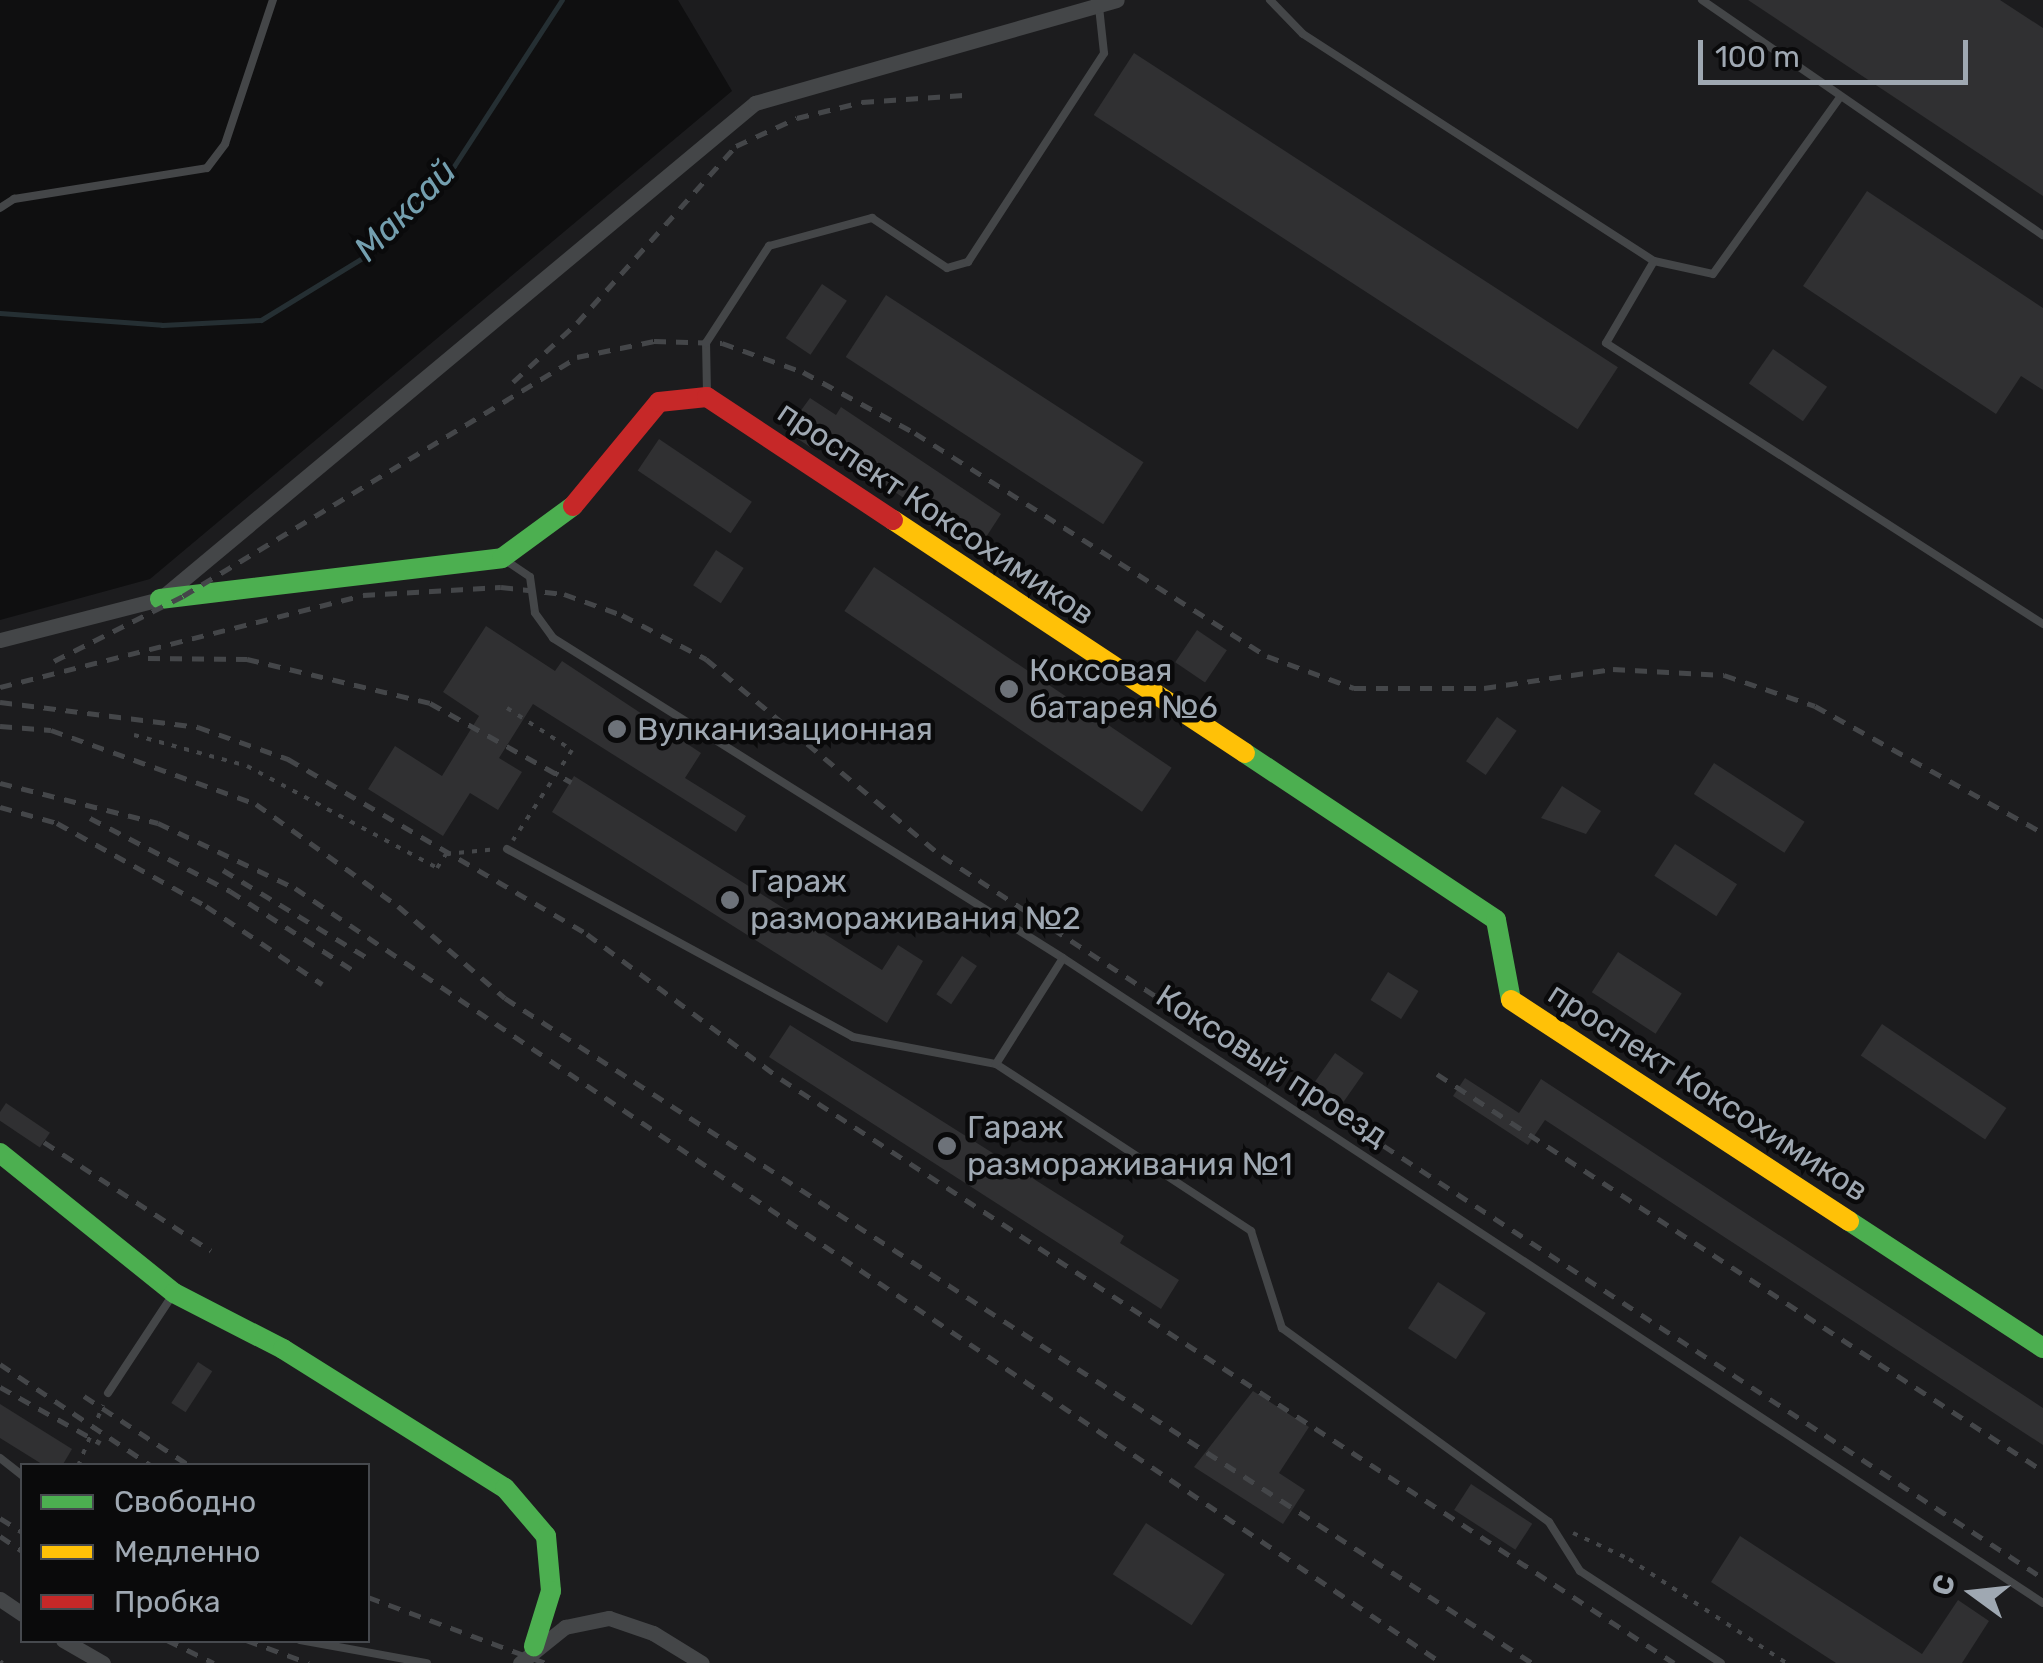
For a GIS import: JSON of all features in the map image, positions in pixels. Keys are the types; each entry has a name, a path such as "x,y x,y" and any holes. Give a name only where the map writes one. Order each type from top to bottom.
{"street":[{"path":"160,598 755,103 1117,0"},
{"path":"0,640 160,598 502,558 580,501 659,402 707,397"},
{"name":"проспект Коксохимиков","path":"707,397 1496,920 1505,996 2043,1348"},
{"path":"0,1154 174,1293 283,1350 505,1488 546,1536 550,1590 527,1655"},
{"path":"527,1655 565,1627 608,1618 653,1632 702,1663"},
{"path":"68,1643 103,1663"}],"lane":[{"path":"0,208 14,199 207,168 225,144 273,0"},
{"path":"1270,0 1304,34 1654,261 1714,274 1840,97"},
{"path":"1702,0 2043,235"},
{"path":"707,397 706,342 769,246 872,218 946,268 968,262 1104,53 1099,5"},
{"path":"1654,261 1606,343 2043,624"},
{"name":"Коксовый проезд","path":"502,558 530,577 535,613 552,638 1063,958 2043,1603"},
{"path":"507,849 853,1037 996,1064 1251,1231 1282,1328 1549,1522 1580,1571 1721,1663"},
{"path":"996,1064 1063,958"},
{"path":"108,1393 174,1293"},
{"path":"0,1458 20,1473"},
{"path":"317,1643 427,1663"}],"path":[{"path":"134,736 246,766 437,868 446,854 507,849 572,750 507,708"},
{"path":"79,1463 108,1393"},
{"path":"1549,1522 1629,1559 1786,1663"}],"shaded area":[{"path":"678,0 2043,0 2043,1663 0,1663 0,620 150,579 732,91"}],"building":[{"path":"1748,0 2000,0 2043,28 2043,196"},
{"path":"1134,53 1618,367 1578,429 1094,115"},
{"path":"1867,191 2043,308 2043,390 2021,376 1996,414 1803,286"},
{"path":"822,284 847,301 811,355 786,338"},
{"path":"886,295 1143,462 1103,524 846,357"},
{"path":"1773,349 1827,387 1803,421 1749,383"},
{"path":"810,398 836,415 841,407 1001,514 979,548 818,441 813,449 786,431"},
{"path":"659,439 752,502 731,533 638,471"},
{"path":"716,550 744,568 721,603 693,585"},
{"name":"Коксовая батарея №6","path":"874,567 1172,768 1142,812 844,611"},
{"path":"486,626 555,671 562,661 701,753 685,778 746,816 736,832 533,704 499,758 522,772 498,810 470,793 443,836 368,789 395,746 442,776 479,716 443,692"},
{"path":"1197,630 1227,650 1205,682 1175,662"},
{"path":"1497,717 1517,731 1486,775 1466,761"},
{"path":"1714,763 1805,822 1784,853 1694,794"},
{"name":"Гараж размораживания №2","path":"574,776 882,970 898,945 923,961 887,1023 552,812"},
{"path":"1562,786 1601,811 1586,834 1541,818"},
{"path":"1675,844 1737,884 1716,916 1654,876"},
{"path":"1618,952 1682,993 1656,1034 1592,992"},
{"path":"962,956 977,966 951,1004 936,994"},
{"path":"1388,972 1419,991 1401,1019 1371,1000"},
{"path":"1882,1024 2006,1108 1985,1139 1861,1056"},
{"name":"Гараж размораживания №1","path":"790,1025 1124,1236 1120,1243 1179,1280 1161,1309 769,1057"},
{"path":"1335,1053 1364,1073 1344,1102 1315,1082"},
{"path":"1465,1078 1519,1113 1541,1079 2043,1408 2043,1445 1545,1120 1528,1145 1453,1096"},
{"path":"6,1103 50,1133 40,1148 0,1121"},
{"path":"1438,1282 1486,1313 1456,1359 1408,1328"},
{"path":"198,1362 212,1371 186,1412 171,1403"},
{"path":"1253,1391 1309,1427 1279,1473 1305,1490 1283,1524 1194,1467"},
{"path":"0,1404 72,1449 64,1463 40,1463 0,1438"},
{"path":"1471,1484 1532,1524 1515,1550 1454,1510"},
{"path":"1146,1523 1225,1574 1192,1625 1113,1574"},
{"path":"1740,1536 1922,1654 1958,1600 1989,1621 1962,1663 1836,1663 1711,1582"}],"waterway":[{"name":"Максай","path":"0,313 162,325 261,320 364,257 454,166 562,0"}],"railway":[{"path":"513,382 577,323 736,146 797,118 862,102 964,95"},
{"path":"54,661 183,596 577,357 654,341 722,343 803,372 915,433 1267,656 1354,688 1484,688 1613,669 1724,675 1815,706 2043,833"},
{"path":"0,687 363,595 501,587 564,594 622,615 706,659 942,856 2043,1578"},
{"path":"148,658 247,659 430,703 571,782"},
{"path":"0,702 198,727 288,759 587,934 781,1079 1674,1663"},
{"path":"0,726 51,730 256,804 398,906 505,998 1532,1663"},
{"path":"0,783 158,823 295,888 1442,1663"},
{"path":"0,807 57,823 206,906 322,984"},
{"path":"90,818 230,891 359,974"},
{"path":"223,870 371,960"},
{"path":"1437,1074 2043,1471"},
{"path":"44,1142 211,1251"},
{"path":"0,1364 148,1463"},
{"path":"0,1387 100,1443"},
{"path":"84,1396 185,1463"},
{"path":"0,1518 20,1531"},
{"path":"0,1536 20,1550"},
{"path":"370,1598 545,1663"},
{"path":"173,1643 214,1663"},
{"path":"254,1643 309,1663"}],"traffic: fast":[{"path":"160,599 502,558 573,506"},
{"path":"1245,753 1496,920 1511,1000"},
{"path":"0,1153 174,1293 283,1349 505,1488 546,1536 551,1591 534,1646"},
{"path":"1849,1221 2043,1348"}],"traffic: slow":[{"path":"893,520 1245,753"},
{"path":"1511,1000 1849,1221"}],"traffic: jam":[{"path":"573,506 659,402 707,397 893,520"}],"place":[{"name":"Коксовая батарея №6","path":"1009,689"},
{"name":"Вулканизационная","path":"617,729"},
{"name":"Гараж размораживания №2","path":"730,900"},
{"name":"Гараж размораживания №1","path":"947,1146"}]}
